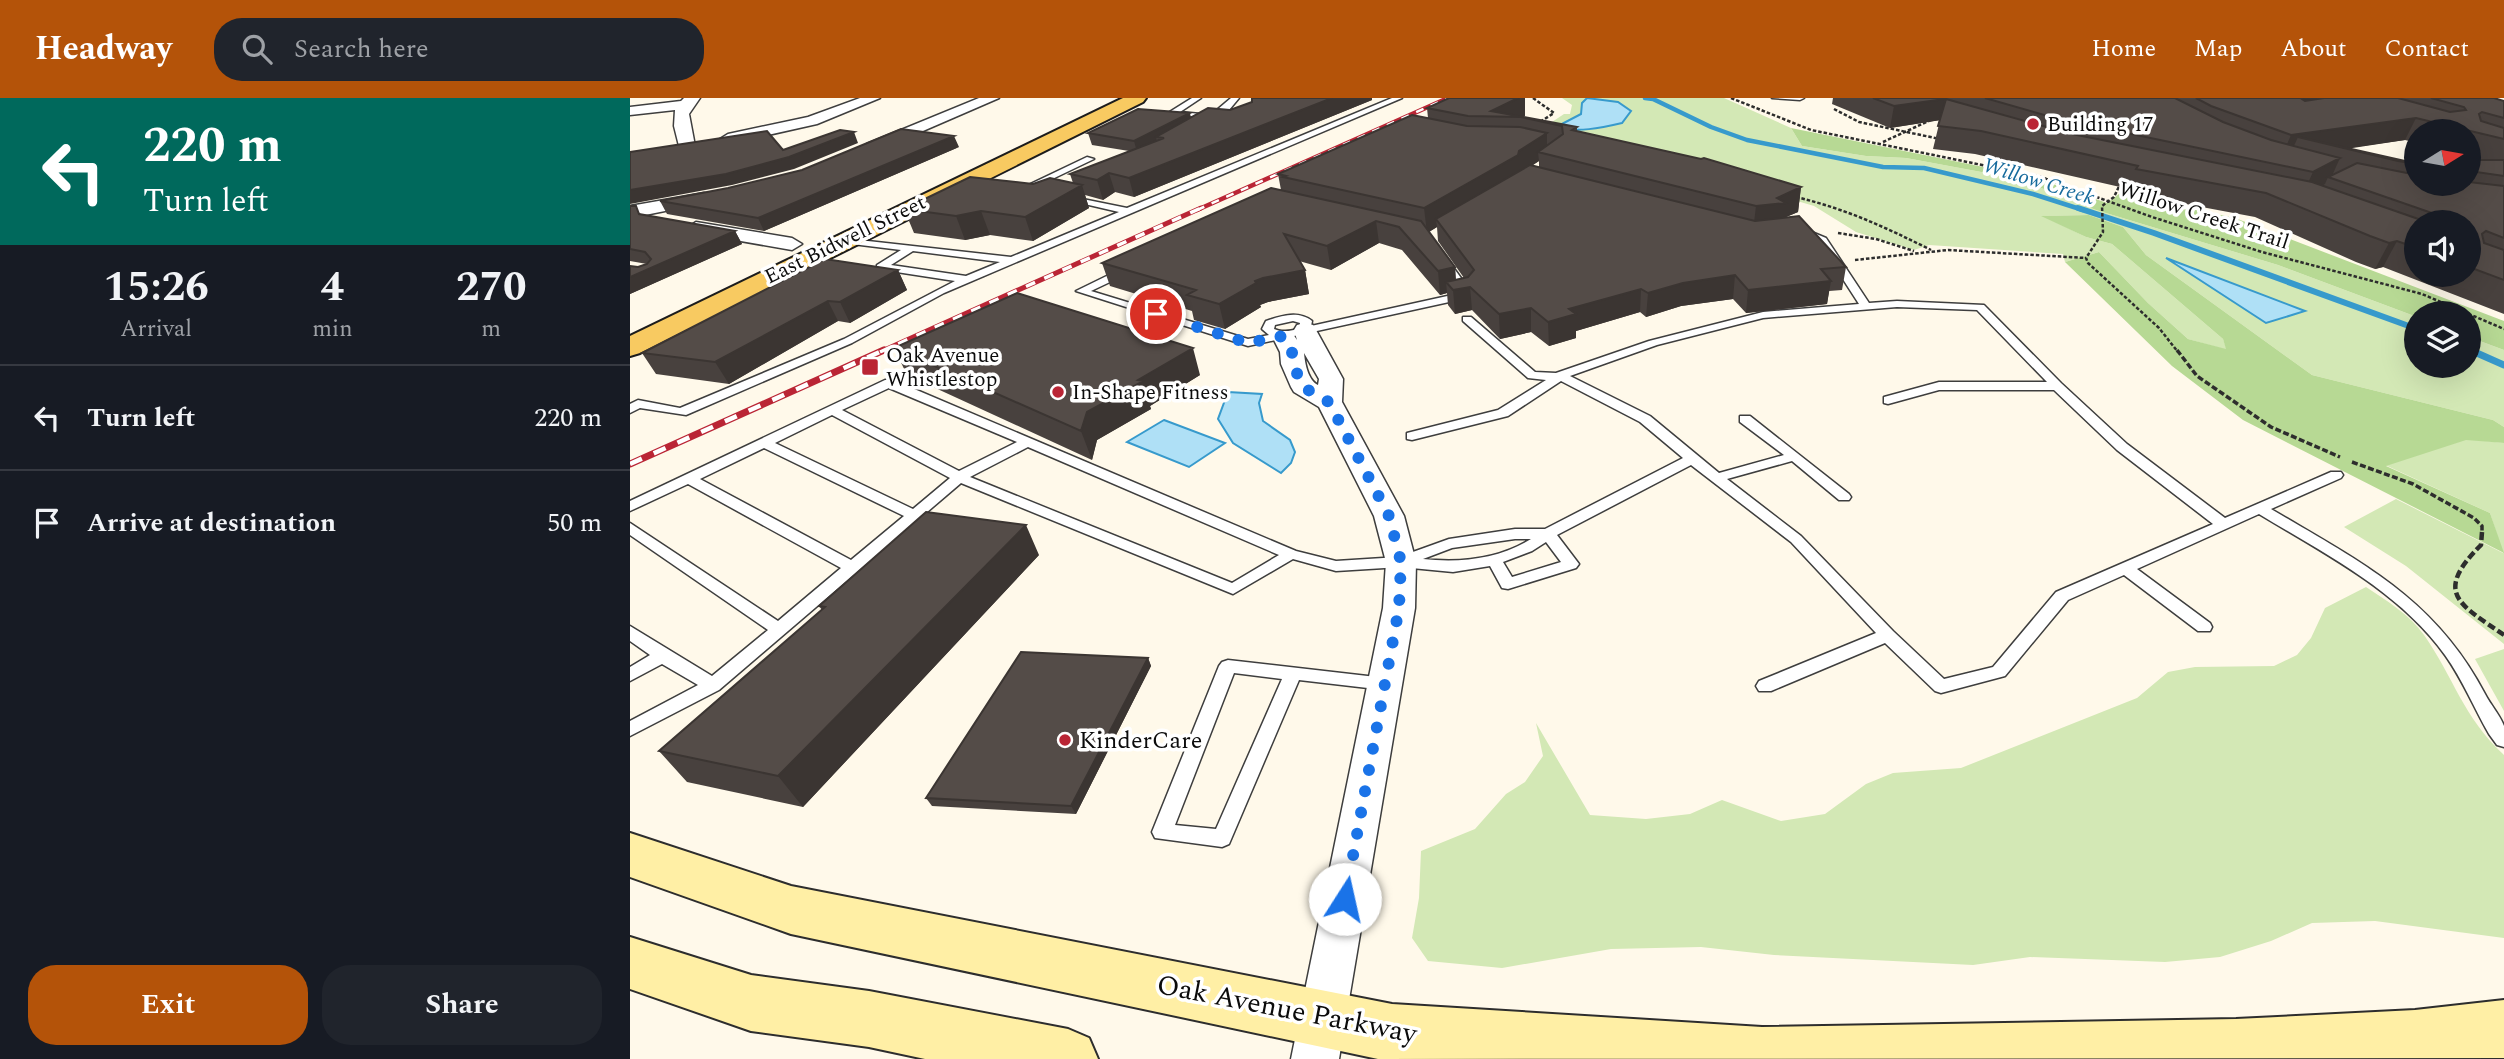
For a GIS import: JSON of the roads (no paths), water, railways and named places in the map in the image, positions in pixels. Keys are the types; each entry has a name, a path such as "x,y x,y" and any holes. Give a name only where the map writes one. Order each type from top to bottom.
{"main road":[{"name":"East Bidwell Street","path":"630,347 1137,98"},
{"name":"East Bidwell Street","path":"730,274 1102,100"},
{"name":"Oak Avenue Parkway","path":"630,855 791,910 1232,998 1318,1040 1392,1033 1762,1057 2236,1049 2415,1039 2504,1030"},
{"path":"630,963 751,1003 869,1020 1068,1059"}],"street":[{"path":"689,102 679,116 693,145 812,121 873,98"},
{"path":"630,111 689,102"},
{"path":"863,151 958,111 989,106"},
{"path":"901,135 934,139"},
{"path":"650,215 722,195"},
{"path":"650,215 792,244"},
{"path":"1294,333 1293,364 1303,387 1329,402 1389,516 1401,562 1399,608 1318,1040"}],"lane":[{"path":"1197,98 1172,113 1212,117"},
{"path":"1195,128 1226,108 1235,98"},
{"path":"1776,98 1800,98"},
{"path":"630,409 638,404 681,412 848,341 940,290 1393,99"},
{"path":"1041,194 1015,193 1090,159"},
{"path":"1065,189 1054,194 1128,211"},
{"path":"1793,233 1806,231 1823,240 1867,307"},
{"path":"844,240 1012,260"},
{"path":"911,248 881,267 967,279"},
{"path":"1142,264 1082,291 1248,343 1468,295 1436,251"},
{"path":"1412,436 1503,413 1559,377 1653,343 1763,315 1897,304 1980,307 2057,386 2122,447 2224,524"},
{"path":"1467,319 1532,375 1559,377 1645,419 1796,540 1887,635 1941,686 1999,672 2062,596 2336,475"},
{"path":"630,507 889,383 1291,554 1336,566 1401,562 1453,567 1494,560 1527,548 1548,534 1692,459"},
{"path":"1888,400 1939,386 2057,386"},
{"path":"832,410 959,478 1233,589 1291,554"},
{"path":"1745,419 1844,497"},
{"path":"630,729 713,685 959,478 1027,442"},
{"path":"765,443 916,516"},
{"path":"1717,478 1794,456"},
{"path":"689,479 853,568"},
{"path":"2259,509 2368,576 2415,611 2449,648 2488,720 2504,740"},
{"path":"630,528 780,630"},
{"path":"1401,562 1449,544 1515,534 1548,534"},
{"path":"1494,560 1508,584 1571,564 1548,534"},
{"path":"2125,568 2204,626"},
{"path":"630,632 662,656 713,685"},
{"path":"1765,687 1887,635"},
{"path":"630,675 662,656"},
{"path":"1293,674 1222,838 1162,832 1228,666 1385,684"}],"water":[{"path":"1587,98 1618,102 1631,111 1622,123 1614,125 1581,130 1556,127 1581,114 1582,103"},
{"path":"2166,258 2305,311 2266,323"},
{"path":"1228,392 1262,394 1259,403 1263,421 1290,440 1295,452 1291,463 1281,473 1233,443 1218,419"},
{"path":"1164,420 1225,443 1189,467 1127,442"}],"waterway":[{"name":"Willow Creek","path":"1645,98 1653,99 1711,127 1747,140 1883,167 1924,168 2033,194 2083,210"},
{"name":"Willow Creek","path":"2078,208 2404,324"},
{"name":"Willow Creek","path":"2481,355 2504,365"}],"railway":[{"path":"1197,210 1448,98"},
{"path":"880,352 1201,208"},
{"path":"630,464 884,350"}],"place":[{"name":"Building 17","path":"2033,124"},
{"name":"Oak Avenue Whistlestop","path":"870,367"},
{"name":"In-Shape Fitness","path":"1058,392"},
{"name":"KinderCare","path":"1065,740"}]}
